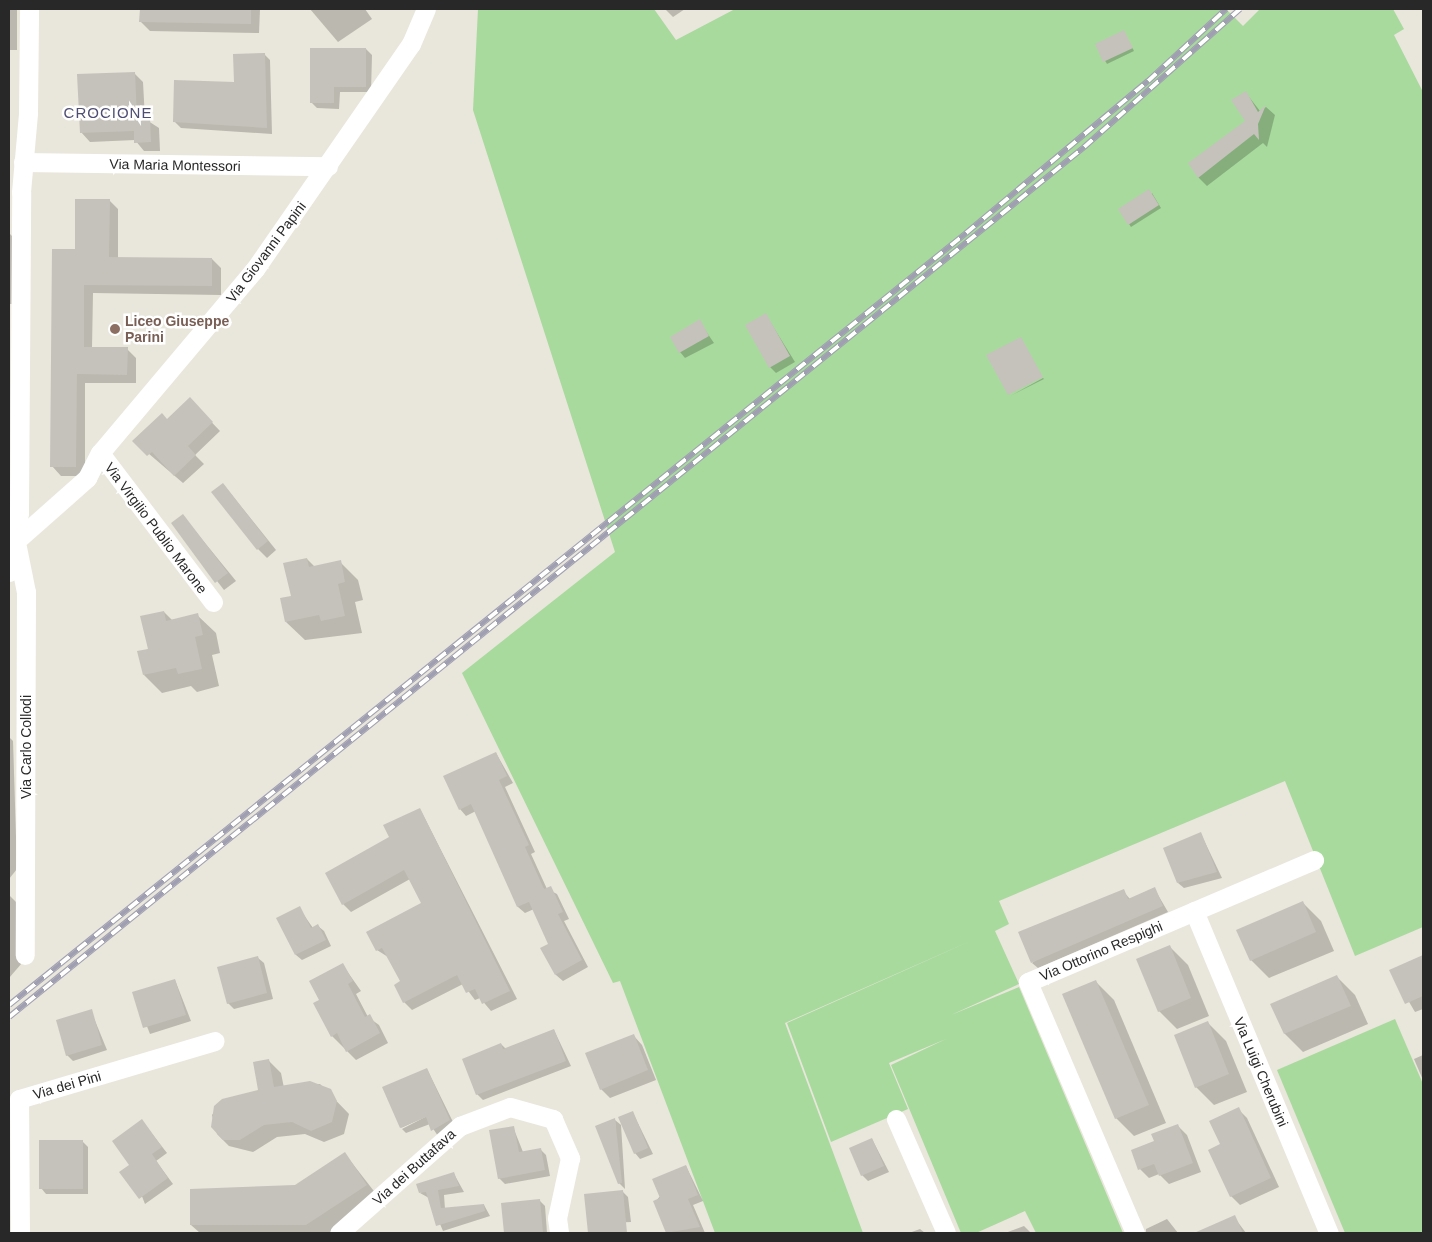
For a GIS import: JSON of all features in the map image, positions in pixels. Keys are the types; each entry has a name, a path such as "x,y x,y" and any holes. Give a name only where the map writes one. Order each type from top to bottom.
{"street":[{"path":"9,572 17,540 15,199 23,162 29,9"},
{"name":"Via Giovanni Papini","path":"17,540 87,478 100,453 244,284 328,166 411,44 426,9"},
{"name":"Via Maria Montessori","path":"23,162 328,166"},
{"name":"Via Virgilio Publio Marone","path":"100,453 213,602"},
{"name":"Via Carlo Collodi","path":"17,540 26,592 25,956"},
{"name":"Via Ottorino Respighi","path":"1135,1233 1028,982 1314,860"},
{"name":"Via Luigi Cherubini","path":"1194,911 1329,1233"},
{"name":"Via dei Pini","path":"20,1233 19,1099 215,1041"},
{"name":"Via dei Buttafava","path":"339,1233 460,1126 510,1107 553,1119 570,1158 557,1218 559,1233"},
{"path":"896,1119 946,1233"}],"green space":[{"path":"478,9 654,9 676,40 735,9 1226,9 1243,26 1260,9 1393,9 1404,29 1394,35 1423,92 1423,927 1355,956 1285,781 999,901 1009,924 995,931 1019,984 951,1015 1019,987 1123,1233 1036,1233 1025,1211 976,1233 961,1233 891,1065 946,1039 889,1063 908,1109 831,1142 787,1023 975,939 785,1023 863,1233 715,1233 620,981 613,983 462,673 615,552 473,110"},
{"path":"1395,1019 1423,1084 1423,1233 1345,1233 1277,1070"}],"building":[{"path":"140,9 251,9 251,24 139,22"},
{"path":"1124,30 1133,48 1103,62 1095,44"},
{"path":"310,48 366,48 366,87 334,87 334,103 310,103"},
{"path":"265,53 267,128 173,122 174,80 234,82 233,54"},
{"path":"135,72 137,118 150,117 151,142 134,143 134,131 80,133 77,74"},
{"path":"1246,91 1258,112 1266,105 1258,124 1259,140 1254,134 1198,178 1188,163 1245,121 1231,100"},
{"path":"1149,189 1159,205 1128,225 1118,209"},
{"path":"75,199 110,199 109,257 212,258 212,286 84,285 84,347 128,347 127,375 77,374 76,467 50,467 52,249 75,249"},
{"path":"766,313 790,356 769,368 745,325"},
{"path":"700,319 709,336 679,353 670,337"},
{"path":"1021,337 1043,377 1008,395 986,355"},
{"path":"190,397 213,422 188,446 196,455 174,476 152,452 147,456 132,441 162,413 167,419"},
{"path":"223,483 268,541 257,550 211,492"},
{"path":"183,514 228,573 215,583 171,523"},
{"path":"307,558 309,567 341,560 345,582 338,584 345,616 321,621 319,615 285,622 280,598 291,596 283,563"},
{"path":"164,611 166,621 198,613 203,635 195,637 202,669 178,674 176,668 143,675 137,651 148,649 140,616"},
{"path":"496,752 507,776 499,780 529,845 525,847 544,889 551,886 563,912 558,914 582,960 555,975 540,948 548,944 529,902 517,907 471,804 459,810 443,776"},
{"path":"420,808 510,991 482,1004 475,989 466,993 457,975 403,1003 394,985 400,981 382,948 376,951 366,932 421,903 404,870 342,905 325,873 389,837 383,825"},
{"path":"1201,832 1217,872 1177,883 1163,848"},
{"path":"1155,887 1163,906 1031,963 1018,932 1124,889 1128,899"},
{"path":"1303,901 1316,932 1250,961 1236,930"},
{"path":"300,906 311,928 318,924 326,940 295,955 276,918"},
{"path":"1170,945 1191,998 1158,1012 1136,959"},
{"path":"1423,955 1423,996 1405,1004 1389,970"},
{"path":"258,956 267,993 227,1004 217,967"},
{"path":"343,963 353,981 348,984 365,1017 370,1014 380,1033 346,1052 337,1033 331,1037 313,1003 319,1000 309,981"},
{"path":"1337,975 1351,1006 1284,1034 1270,1004"},
{"path":"175,979 186,1015 143,1028 132,992"},
{"path":"1096,980 1149,1105 1115,1119 1062,994"},
{"path":"92,1009 102,1045 66,1056 56,1020"},
{"path":"1208,1021 1229,1074 1195,1088 1174,1035"},
{"path":"554,1029 566,1061 476,1095 462,1059 501,1043 503,1049"},
{"path":"634,1034 648,1070 600,1090 585,1053"},
{"path":"269,1059 274,1087 310,1081 331,1089 337,1101 332,1122 311,1131 292,1122 264,1125 240,1140 223,1140 211,1127 214,1106 222,1099 258,1090 253,1062"},
{"path":"427,1068 450,1120 431,1131 426,1117 400,1128 382,1087"},
{"path":"1239,1107 1271,1178 1230,1197 1208,1150 1220,1144 1209,1121"},
{"path":"633,1111 648,1148 634,1154 618,1117"},
{"path":"615,1118 622,1183 618,1184 595,1126"},
{"path":"142,1119 162,1147 152,1154 168,1178 139,1199 119,1172 129,1165 112,1141"},
{"path":"1178,1124 1193,1163 1159,1176 1154,1164 1138,1170 1131,1150 1154,1141 1151,1134"},
{"path":"514,1126 519,1152 541,1148 545,1170 498,1179 489,1130"},
{"path":"872,1138 884,1166 861,1176 849,1148"},
{"path":"39,1140 83,1140 83,1189 39,1189"},
{"path":"345,1152 367,1185 306,1225 190,1225 190,1189 295,1185"},
{"path":"686,1165 698,1195 688,1199 700,1227 666,1233 653,1201 660,1198 652,1179"},
{"path":"454,1172 459,1186 438,1190 441,1208 484,1204 485,1211 436,1226 426,1192 419,1193 416,1184"},
{"path":"623,1190 627,1233 588,1233 584,1194"},
{"path":"540,1199 543,1233 504,1233 501,1203"},
{"path":"1235,1215 1243,1233 1194,1233"}],"railway":[{"path":"9,1005 966,233 1148,81 1226,9"},
{"path":"9,1017 1084,147 1240,9"}],"place":[{"name":"Liceo Giuseppe Parini","path":"115,329"}],"district":[{"name":"CROCIONE","path":"108,113"}]}
